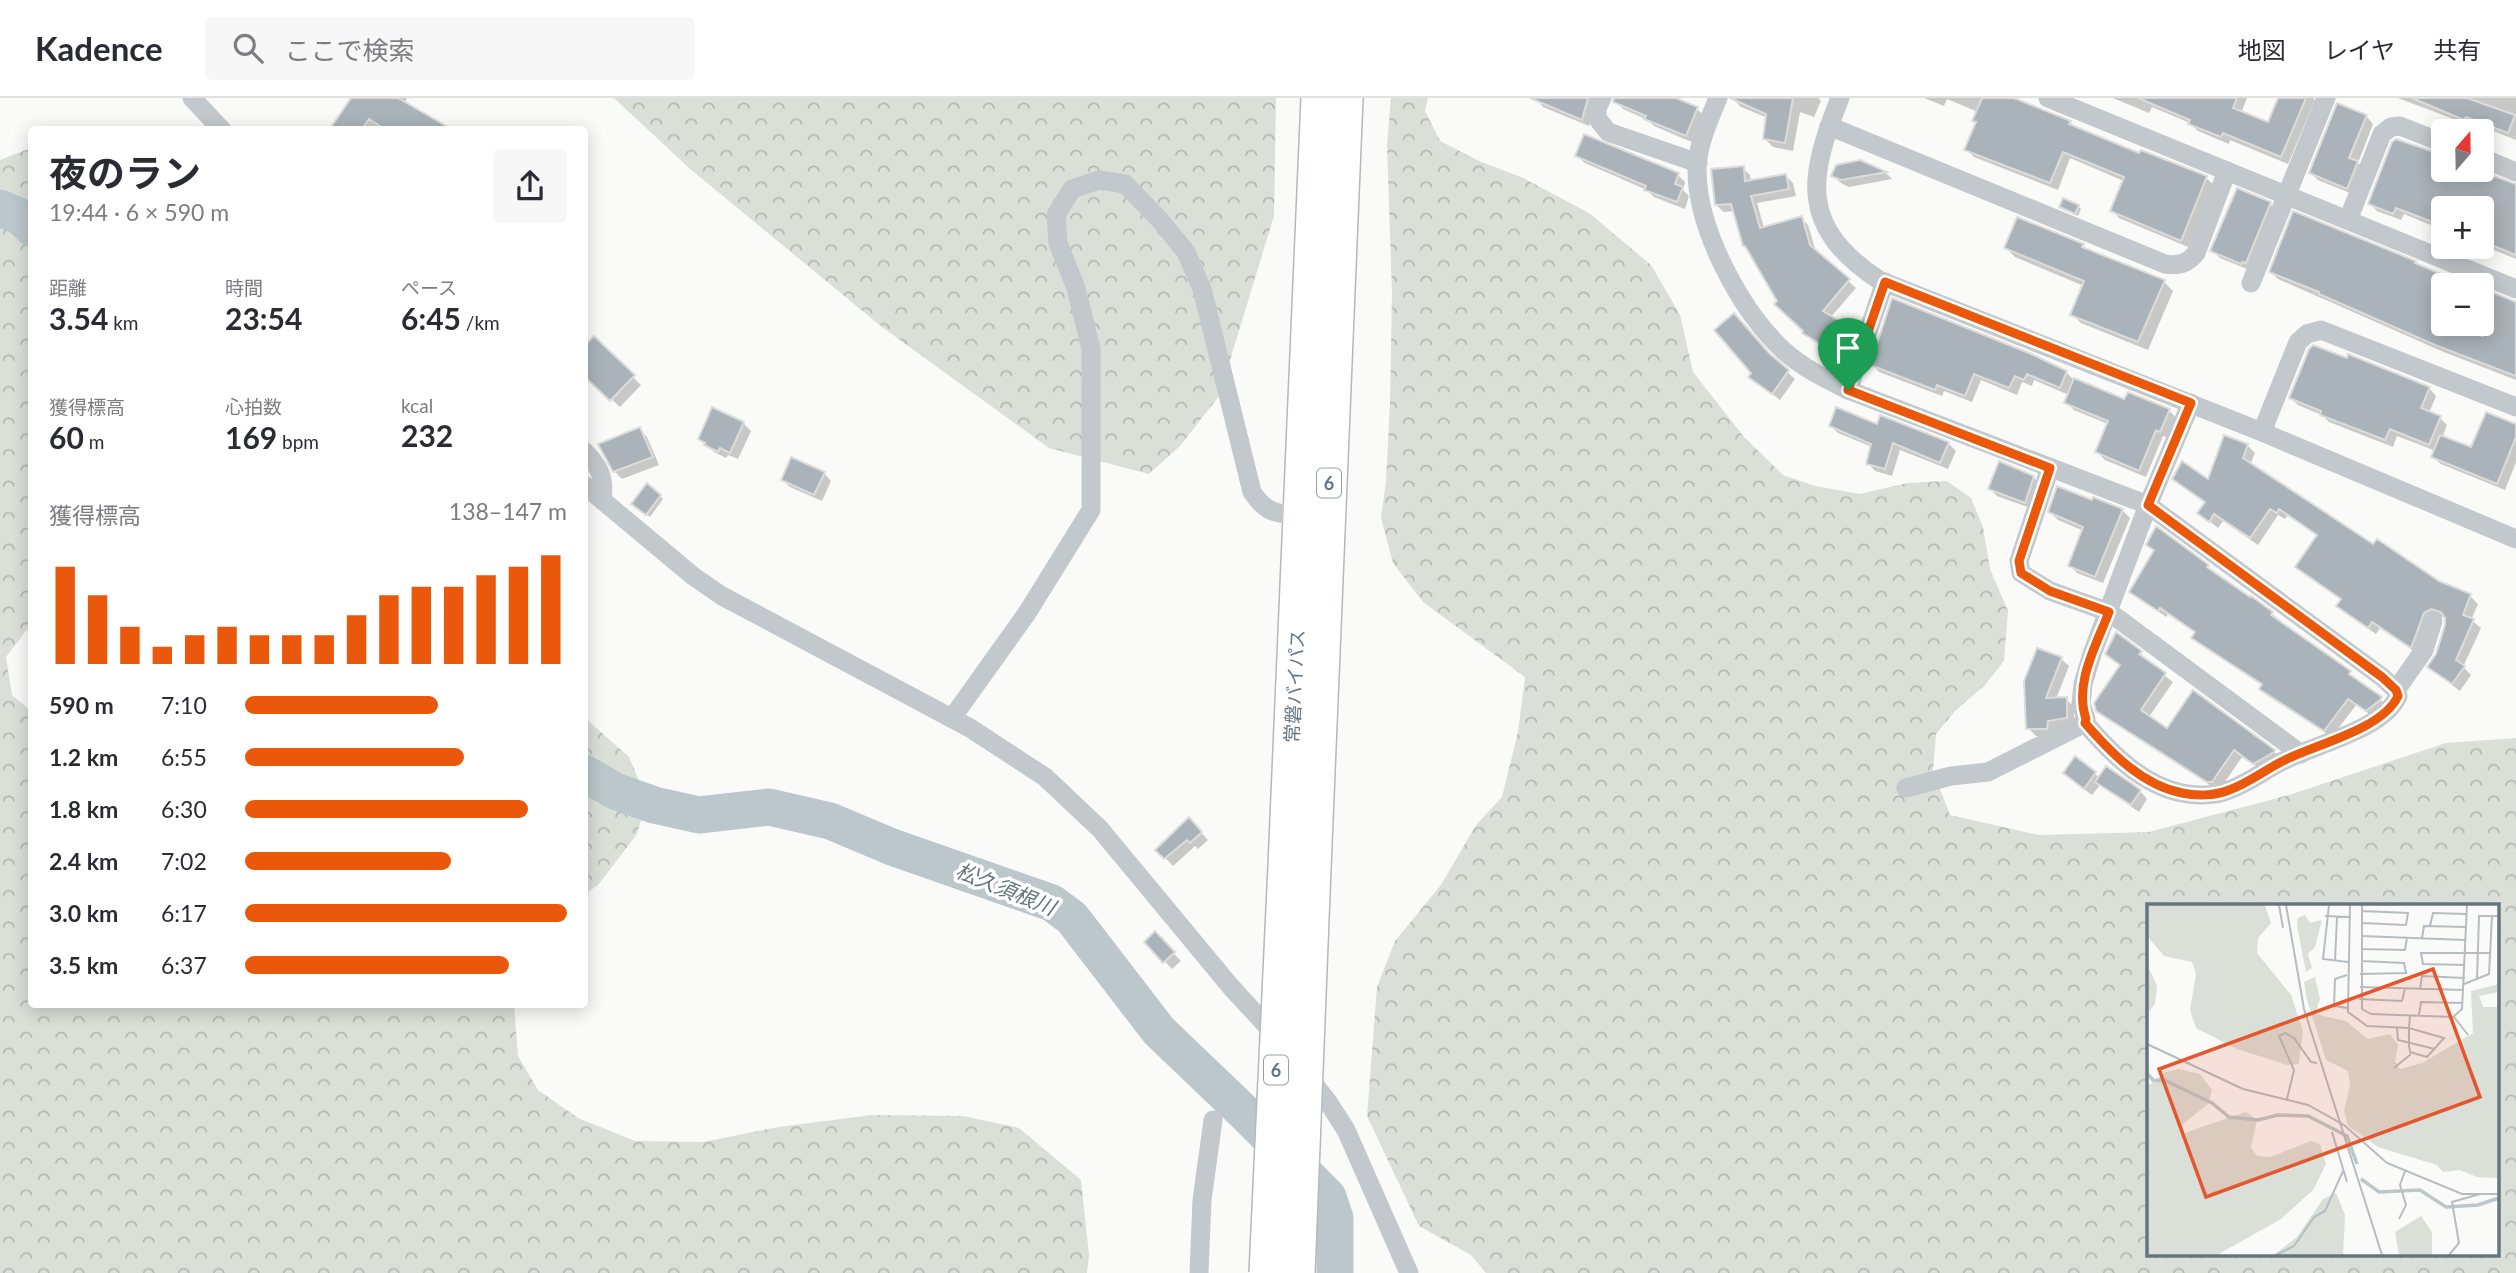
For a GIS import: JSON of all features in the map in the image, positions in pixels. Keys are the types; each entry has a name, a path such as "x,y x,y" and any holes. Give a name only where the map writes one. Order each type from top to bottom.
{"highway":[{"name":"常磐バイパス","path":"1297,1273 1301,516 1319,98"},
{"name":"常磐バイパス","path":"1267,1273 1299,867 1345,98"}],"street":[{"path":"192,98 218,126"},
{"path":"1602,98 1597,118 1608,132 1698,163"},
{"path":"1718,98 1704,135 1698,163 1699,193 1709,229 1737,290 1763,329 1785,352 1807,369 1848,390 2148,505 2396,690 2398,696 2393,707 2366,725 2287,759 2229,791 2204,795 2183,794 2153,785 2106,748 2085,723 2081,704 2083,684 2148,505 2191,403"},
{"path":"1840,98 1818,156 1816,172 1822,218 1830,236 1854,263 1885,282 2262,432 2516,540"},
{"path":"2048,98 2516,289"},
{"path":"2251,283 2326,98"},
{"path":"1829,125 2165,264 2178,265 2189,261 2196,253 2227,170"},
{"path":"2348,220 2382,134 2391,127 2400,126 2431,138"},
{"path":"2494,163 2516,172"},
{"path":"952,718 1027,613 1091,510 1091,349 1076,288 1058,243 1056,215 1072,189 1099,180 1125,184 1186,252 1202,289 1252,492 1262,506 1273,513 1301,516"},
{"path":"1848,390 1885,282"},
{"path":"2262,432 2298,342 2306,334 2321,330 2516,407"},
{"path":"588,455 600,467 604,481 602,500"},
{"path":"2050,468 2019,561 2021,573 2050,591 2109,612 2301,754"},
{"path":"588,488 693,576 722,596 952,718 1045,777 1100,829 1231,987 1281,1042 1328,1102 1346,1130 1409,1273"},
{"path":"2396,690 2424,650 2433,621"},
{"path":"1906,788 1951,776 1988,772 2085,723"},
{"path":"1199,1273 1202,1200 1213,1119"}],"green space":[{"path":"614,98 1276,98 1274,216 1219,396 1180,446 1149,474 1049,448 882,327 689,168"},
{"path":"1391,98 1428,98 1425,111 1440,141 1479,161 1523,178 1589,213 1651,265 1680,315 1693,372 1744,437 1783,475 1815,486 1860,494 1907,483 1947,481 1971,498 1983,527 1990,569 2008,611 2004,661 1984,686 1955,711 1936,734 1933,771 1950,815 2039,835 2149,832 2289,795 2446,743 2516,738 2516,1273 1486,1273 1471,1255 1419,1226 1367,1116 1377,987 1395,941 1441,885 1476,825 1502,797 1518,732 1525,677 1423,602 1393,563 1381,518 1386,482 1390,403 1392,293 1387,145"},
{"path":"28,149 28,628 6,657 12,695 28,708 28,1008 514,1008 518,1056 538,1090 578,1118 635,1141 704,1142 778,1127 872,1115 963,1116 1019,1128 1081,1180 1089,1255 1087,1273 0,1273 0,160"},
{"path":"588,721 629,757 647,800 637,834 598,885 588,892"}],"building":[{"path":"351,98 398,98 446,126 380,126 369,119 364,126 332,126"},
{"path":"1530,98 1588,98 1582,120"},
{"path":"1614,98 1676,98 1698,107 1686,136 1644,119 1646,116 1613,102"},
{"path":"1730,98 1793,98 1785,143 1763,139 1766,114"},
{"path":"1982,98 2014,98 2139,153 2141,150 2207,176 2181,241 2110,211 2124,177 2063,152 2050,183 1964,150 1976,122 1972,121"},
{"path":"2138,98 2237,98 2233,108 2268,122 2278,98 2306,98 2281,157 2223,133 2221,137 2188,124 2190,120"},
{"path":"2412,98 2467,98 2515,115 2508,133 2494,128 2494,119 2462,119"},
{"path":"2337,103 2367,115 2349,158 2358,161 2347,189 2309,173"},
{"path":"1584,134 1679,173 1675,184 1683,187 1677,202 1644,190 1646,186 1575,156"},
{"path":"2396,139 2431,151 2431,182 2494,182 2494,176 2516,184 2516,255 2494,246 2494,196 2431,196 2431,221 2396,208 2393,214 2368,204 2392,142"},
{"path":"1860,160 1887,172 1841,180 1831,176 1836,165"},
{"path":"1744,166 1745,181 1786,174 1789,189 1751,196 1760,228 1802,216 1810,245 1850,279 1823,311 1844,324 1829,349 1802,333 1803,331 1774,304 1777,301 1743,246 1731,204 1715,205 1711,169"},
{"path":"2237,188 2271,202 2246,263 2241,264 2210,251"},
{"path":"2063,198 2079,205 2075,214 2059,207"},
{"path":"2293,211 2416,261 2415,263 2438,273 2431,273 2431,336 2494,336 2494,293 2516,302 2516,376 2435,345 2269,272"},
{"path":"2017,217 2084,244 2082,247 2165,280 2138,342 2070,315 2084,281 2004,248"},
{"path":"1892,298 2067,371 2060,388 2027,374 2024,380 2015,376 2009,388 1974,374 1965,396 1937,385 1935,390 1870,365"},
{"path":"1734,313 1769,353 1789,370 1772,394 1748,377 1751,373 1714,330"},
{"path":"594,336 635,375 610,401 588,380 588,342"},
{"path":"2313,345 2347,358 2348,354 2430,387 2421,408 2441,416 2429,445 2390,429 2385,440 2320,415 2321,411 2289,398"},
{"path":"2074,378 2124,399 2128,392 2170,409 2160,432 2156,430 2139,471 2095,452 2108,421 2064,403"},
{"path":"712,407 744,422 730,453 720,448 718,452 698,439"},
{"path":"1836,407 1877,424 1880,415 1949,442 1940,463 1893,443 1885,469 1866,464 1871,444 1829,426"},
{"path":"2486,412 2516,424 2516,437 2497,484 2431,457 2440,435 2471,447"},
{"path":"640,427 653,457 613,472 598,444"},
{"path":"2224,435 2248,444 2243,458 2373,544 2377,539 2439,581 2471,594 2463,615 2474,619 2456,660 2465,666 2452,684 2427,667 2436,654 2445,625 2441,612 2431,609 2424,613 2411,648 2372,622 2368,628 2336,606 2341,599 2295,567 2317,535 2279,509 2277,513 2270,509 2250,538 2214,514 2209,522 2197,513 2205,502 2172,479 2182,461 2208,479"},
{"path":"791,457 825,472 814,495 781,480"},
{"path":"1999,461 2034,476 2025,503 1988,489"},
{"path":"647,483 661,495 646,515 631,504"},
{"path":"2057,486 2123,509 2095,577 2068,566 2083,527 2048,512"},
{"path":"2156,526 2209,565 2207,567 2273,612 2271,615 2351,671 2349,674 2382,697 2380,700 2366,711 2348,699 2324,731 2259,689 2262,684 2191,638 2195,632 2160,608 2158,611 2129,592 2154,550 2146,545"},
{"path":"2116,632 2142,651 2139,654 2166,673 2141,710 2167,728 2193,690 2275,750 2274,752 2253,764 2234,750 2212,782 2207,782 2096,711 2094,703 2120,665 2105,654"},
{"path":"2037,648 2062,657 2046,698 2067,697 2067,718 2048,721 2047,729 2026,729 2024,681"},
{"path":"2075,756 2096,772 2084,789 2063,773"},
{"path":"2106,766 2141,790 2131,805 2095,782"},
{"path":"1189,817 1202,832 1190,843 1187,840 1164,859 1155,850"},
{"path":"1155,931 1175,952 1163,963 1144,942"}],"waterway":[{"name":"松久須根川","path":"0,208 21,217 28,224"},
{"name":"松久須根川","path":"588,775 615,791 654,805 699,815 769,807 830,821 892,847 1052,903 1072,918 1159,1031 1328,1197 1335,1218 1335,1273"}],"route":[{"path":"1885,282 2191,403 2148,505 2382,677 2396,690 2398,696 2393,707 2366,725 2287,759 2229,791 2204,795 2183,794 2153,785 2106,748 2085,723 2081,704 2083,684 2109,612 2050,591 2021,573 2019,561 2050,468 1848,390 1885,282"}]}
